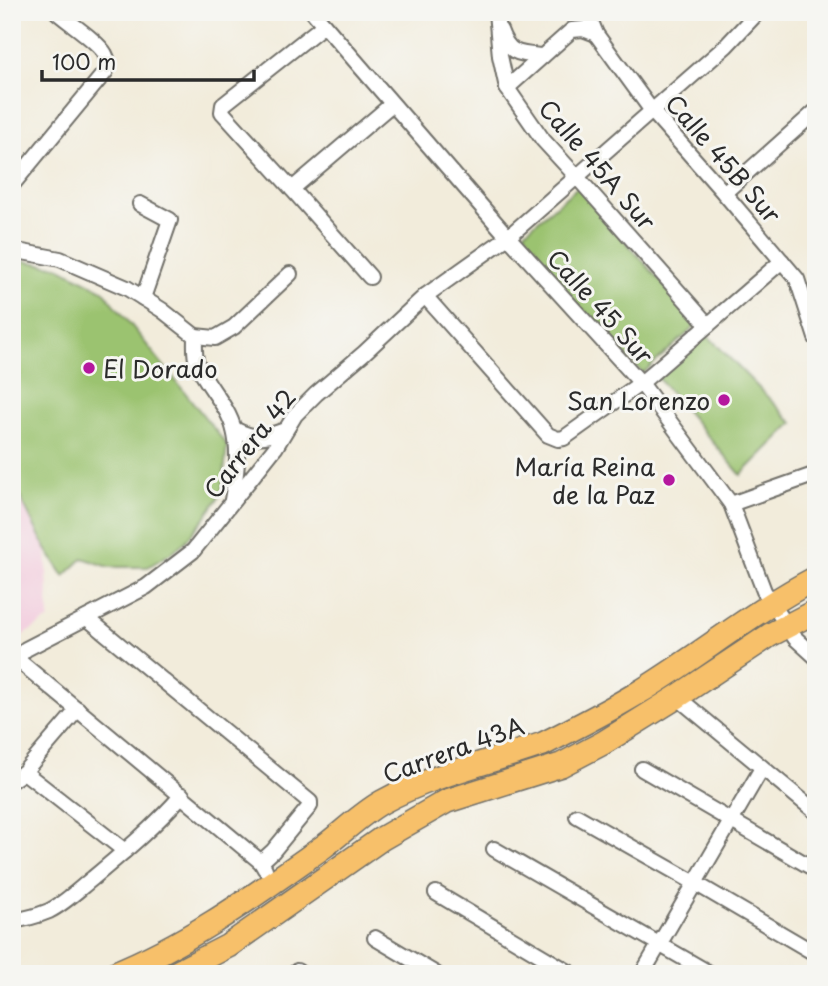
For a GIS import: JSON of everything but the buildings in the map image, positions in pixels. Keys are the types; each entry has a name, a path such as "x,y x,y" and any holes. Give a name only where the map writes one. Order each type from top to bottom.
{"main road":[{"name":"Carrera 43A","path":"113,974 174,946 272,883 379,804 416,785 560,736 639,693 772,603 816,578"},
{"name":"Carrera 43A","path":"174,974 228,946 381,839 447,800 561,765 603,743 786,626 816,611"}],"street":[{"path":"12,185 106,71 106,55 57,12"},
{"name":"Calle 45 Sur","path":"313,12 508,237 641,383 731,504 764,591 795,638 816,657"},
{"name":"Calle 45B Sur","path":"587,12 596,34 652,111 797,279 816,338"},
{"name":"Carrera 42","path":"16,659 26,649 146,587 193,551 275,448 295,415 316,394 425,296 508,237 726,46 758,12"},
{"path":"496,16 506,44 512,51 523,55 543,56"},
{"name":"Calle 45A Sur","path":"496,16 507,88 558,158 708,325"},
{"path":"324,25 223,105 222,111 370,277"},
{"path":"507,88 572,30 583,29 596,34"},
{"path":"292,189 392,104"},
{"path":"724,193 815,111"},
{"path":"553,198 561,169 558,158"},
{"path":"140,204 170,220 143,298"},
{"path":"12,250 60,259 127,288 162,310 195,336 215,338 234,327 290,274"},
{"path":"425,296 548,435 558,439 564,438 641,383 782,261"},
{"path":"195,336 196,360 222,402 234,429 237,465 231,503"},
{"path":"234,429 253,437 266,438 285,430"},
{"path":"731,504 816,474"},
{"path":"87,618 310,802 310,806 289,832 261,862"},
{"path":"16,659 261,862 272,883"},
{"path":"677,697 816,812"},
{"path":"78,709 18,776 125,851"},
{"path":"642,974 762,768"},
{"path":"642,769 816,870"},
{"path":"12,921 51,910 68,898 125,851 170,809 181,795"},
{"path":"577,816 816,954"},
{"path":"494,849 711,974"},
{"path":"436,893 572,974"},
{"path":"375,938 436,974"}],"shaded area":[{"path":"12,481 46,549 49,619 12,642"}],"green space":[{"path":"578,187 698,324 643,373 516,239"},
{"name":"El Dorado","path":"12,259 59,267 103,290 227,445 222,493 186,541 148,567 109,567 83,558 64,576 46,549 12,481"},
{"name":"San Lorenzo","path":"708,336 793,423 741,475 658,378"}],"place":[{"name":"El Dorado","path":"89,368"},
{"name":"San Lorenzo","path":"724,400"},
{"name":"María Reina de la Paz","path":"669,480"}]}
